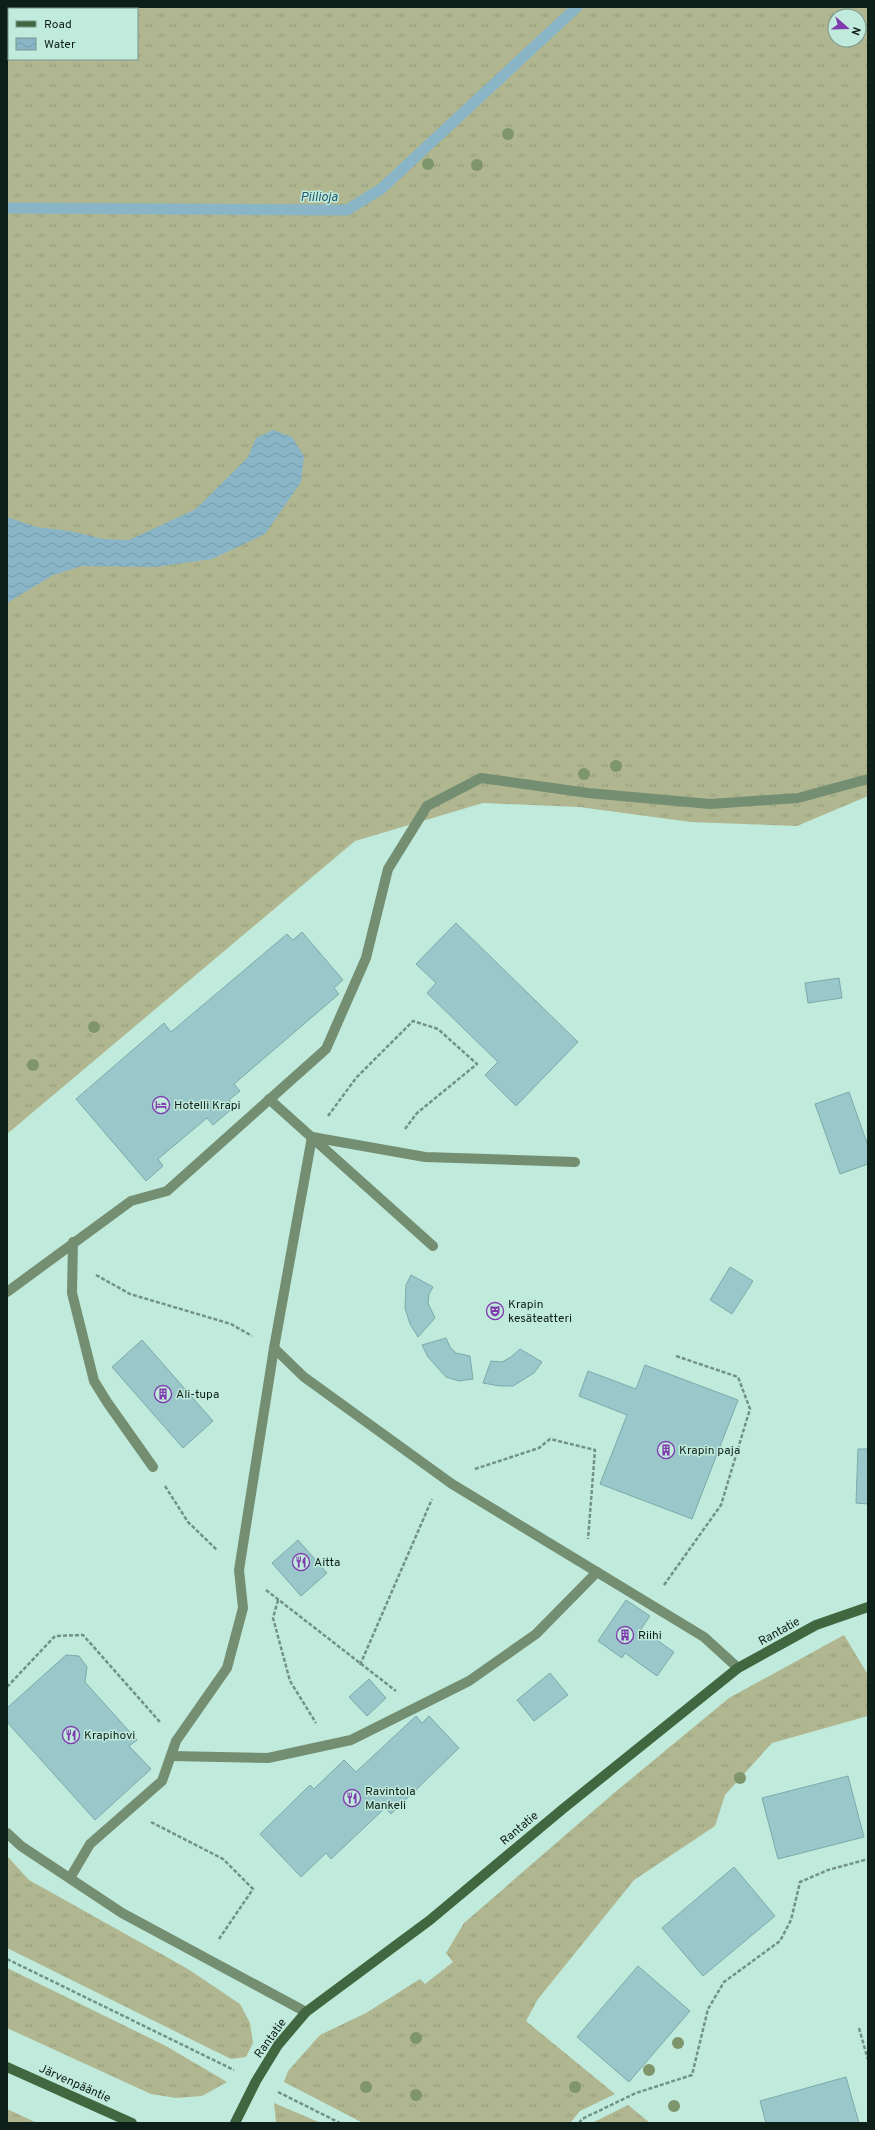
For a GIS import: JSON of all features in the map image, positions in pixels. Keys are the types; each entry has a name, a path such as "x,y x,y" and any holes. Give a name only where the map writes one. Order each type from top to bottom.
{"street":[{"name":"Rantatie","path":"235,2123 256,2081 278,2045 306,2012 430,1920 564,1808 738,1668 816,1625 868,1607"},
{"name":"Järvenpääntie","path":"7,2067 132,2123"}],"lane":[{"path":"7,1292 73,1242 131,1202 167,1191 326,1049 366,958 388,869 427,806 481,778 588,794 710,804 798,798 868,779"},
{"path":"270,1099 433,1246"},
{"path":"312,1137 425,1157 575,1162"},
{"path":"70,1878 90,1844 162,1781 176,1741 227,1668 243,1608 239,1570 274,1348 312,1137"},
{"path":"73,1242 72,1293 94,1381 153,1467"},
{"path":"274,1348 304,1377 452,1484 704,1638 738,1668"},
{"path":"171,1756 268,1758 351,1740 469,1681 536,1634 597,1572"},
{"path":"7,1833 21,1846 122,1913 306,2012"}],"path":[{"path":"312,1137 356,1078 413,1021 438,1028 477,1064 417,1113 389,1151"},
{"path":"73,1262 130,1294 231,1324 274,1348"},
{"path":"649,1604 721,1505 750,1409 738,1377 676,1356"},
{"path":"452,1484 471,1470 539,1448 550,1439 595,1450 586,1566"},
{"path":"153,1467 188,1522 239,1570 360,1665 417,1707"},
{"path":"360,1665 442,1477"},
{"path":"278,1600 273,1618 290,1681 329,1745"},
{"path":"7,1686 55,1636 83,1635 176,1741"},
{"path":"128,1811 223,1859 253,1889 206,1959"},
{"path":"579,2123 582,2119 636,2092 692,2075 708,2009 724,1982 780,1941 792,1920 800,1882 828,1870 868,1859"},
{"path":"7,1959 340,2123"},
{"path":"859,2028 868,2060"}],"green space":[{"path":"7,7 84,8 8,8 8,60 138,60 138,8 91,7 868,7 868,796 797,826 691,822 579,807 483,803 355,841 7,1134"},
{"path":"844,1635 868,1675 868,1716 772,1743 725,1795 715,1826 634,1880 538,1999 526,2021 615,2094 580,2111 570,2123 363,2123 284,2082 288,2071 320,2035 366,2013 420,1979 425,1984 453,1962 446,1953 464,1923 614,1793 729,1698"},
{"path":"7,1856 29,1880 188,1969 240,2004 250,2023 253,2043 246,2057 231,2059 7,1948"},
{"path":"7,1968 166,2046 227,2082 202,2096 176,2098 151,2094 7,2028"},
{"path":"274,2103 321,2123 276,2123"},
{"path":"628,2105 650,2123 592,2123"},
{"path":"7,2109 37,2123 7,2123"}],"water":[{"path":"273,430 292,437 304,456 301,482 265,534 212,559 155,567 82,566 53,575 7,603 7,517 36,527 70,531 104,539 129,540 196,509 248,457 256,438"}],"building":[{"path":"456,923 578,1042 516,1106 485,1075 498,1062 427,993 436,983 416,964"},
{"path":"302,932 343,980 334,988 339,994 234,1084 240,1091 229,1100 234,1107 213,1125 207,1118 158,1159 163,1166 146,1181 76,1099 164,1023 171,1032 287,934 293,940"},
{"path":"839,978 842,998 808,1003 805,983"},
{"path":"849,1092 868,1146 868,1164 840,1174 815,1104"},
{"path":"730,1267 753,1281 732,1314 710,1300"},
{"path":"411,1275 433,1287 429,1294 428,1303 435,1318 418,1337 410,1324 405,1308 406,1285"},
{"path":"446,1338 450,1347 456,1353 470,1356 473,1379 459,1381 446,1377 428,1357 422,1345"},
{"name":"Ali-tupa","path":"142,1340 213,1421 183,1448 112,1367"},
{"path":"520,1349 542,1362 534,1373 513,1386 500,1386 483,1383 491,1361 502,1362 511,1357"},
{"name":"Krapin paja","path":"645,1365 738,1400 692,1519 600,1484 627,1415 579,1396 588,1371 636,1389"},
{"path":"858,1449 868,1449 868,1504 856,1503"},
{"path":"298,1540 327,1573 301,1596 272,1563"},
{"name":"Riihi","path":"626,1600 650,1616 641,1629 674,1652 657,1676 625,1653 622,1658 598,1641"},
{"path":"66,1655 79,1656 87,1667 85,1682 137,1740 129,1746 151,1769 95,1820 7,1722 7,1708"},
{"path":"550,1673 568,1695 534,1721 517,1700"},
{"path":"369,1679 386,1698 367,1716 349,1697"},
{"name":"Ravintola Mankeli","path":"416,1716 422,1723 429,1716 459,1748 391,1814 385,1808 331,1859 326,1853 301,1877 260,1834 310,1785 314,1789 344,1760 356,1772"},
{"path":"848,1776 864,1837 778,1859 762,1798"},
{"path":"734,1867 775,1916 703,1976 662,1928"},
{"path":"638,1966 690,2011 629,2082 577,2037"},
{"path":"846,2077 859,2123 766,2123 760,2101"}],"waterway":[{"name":"Piilioja","path":"7,208 347,210 381,189 577,7"}],"place":[{"name":"Hotelli Krapi","path":"161,1105"},
{"name":"Krapin kesäteatteri","path":"495,1311"},
{"name":"Ali-tupa","path":"163,1394"},
{"name":"Krapin paja","path":"666,1450"},
{"name":"Aitta","path":"301,1562"},
{"name":"Riihi","path":"625,1635"},
{"name":"Krapihovi","path":"71,1735"},
{"name":"Ravintola Mankeli","path":"352,1798"}]}
